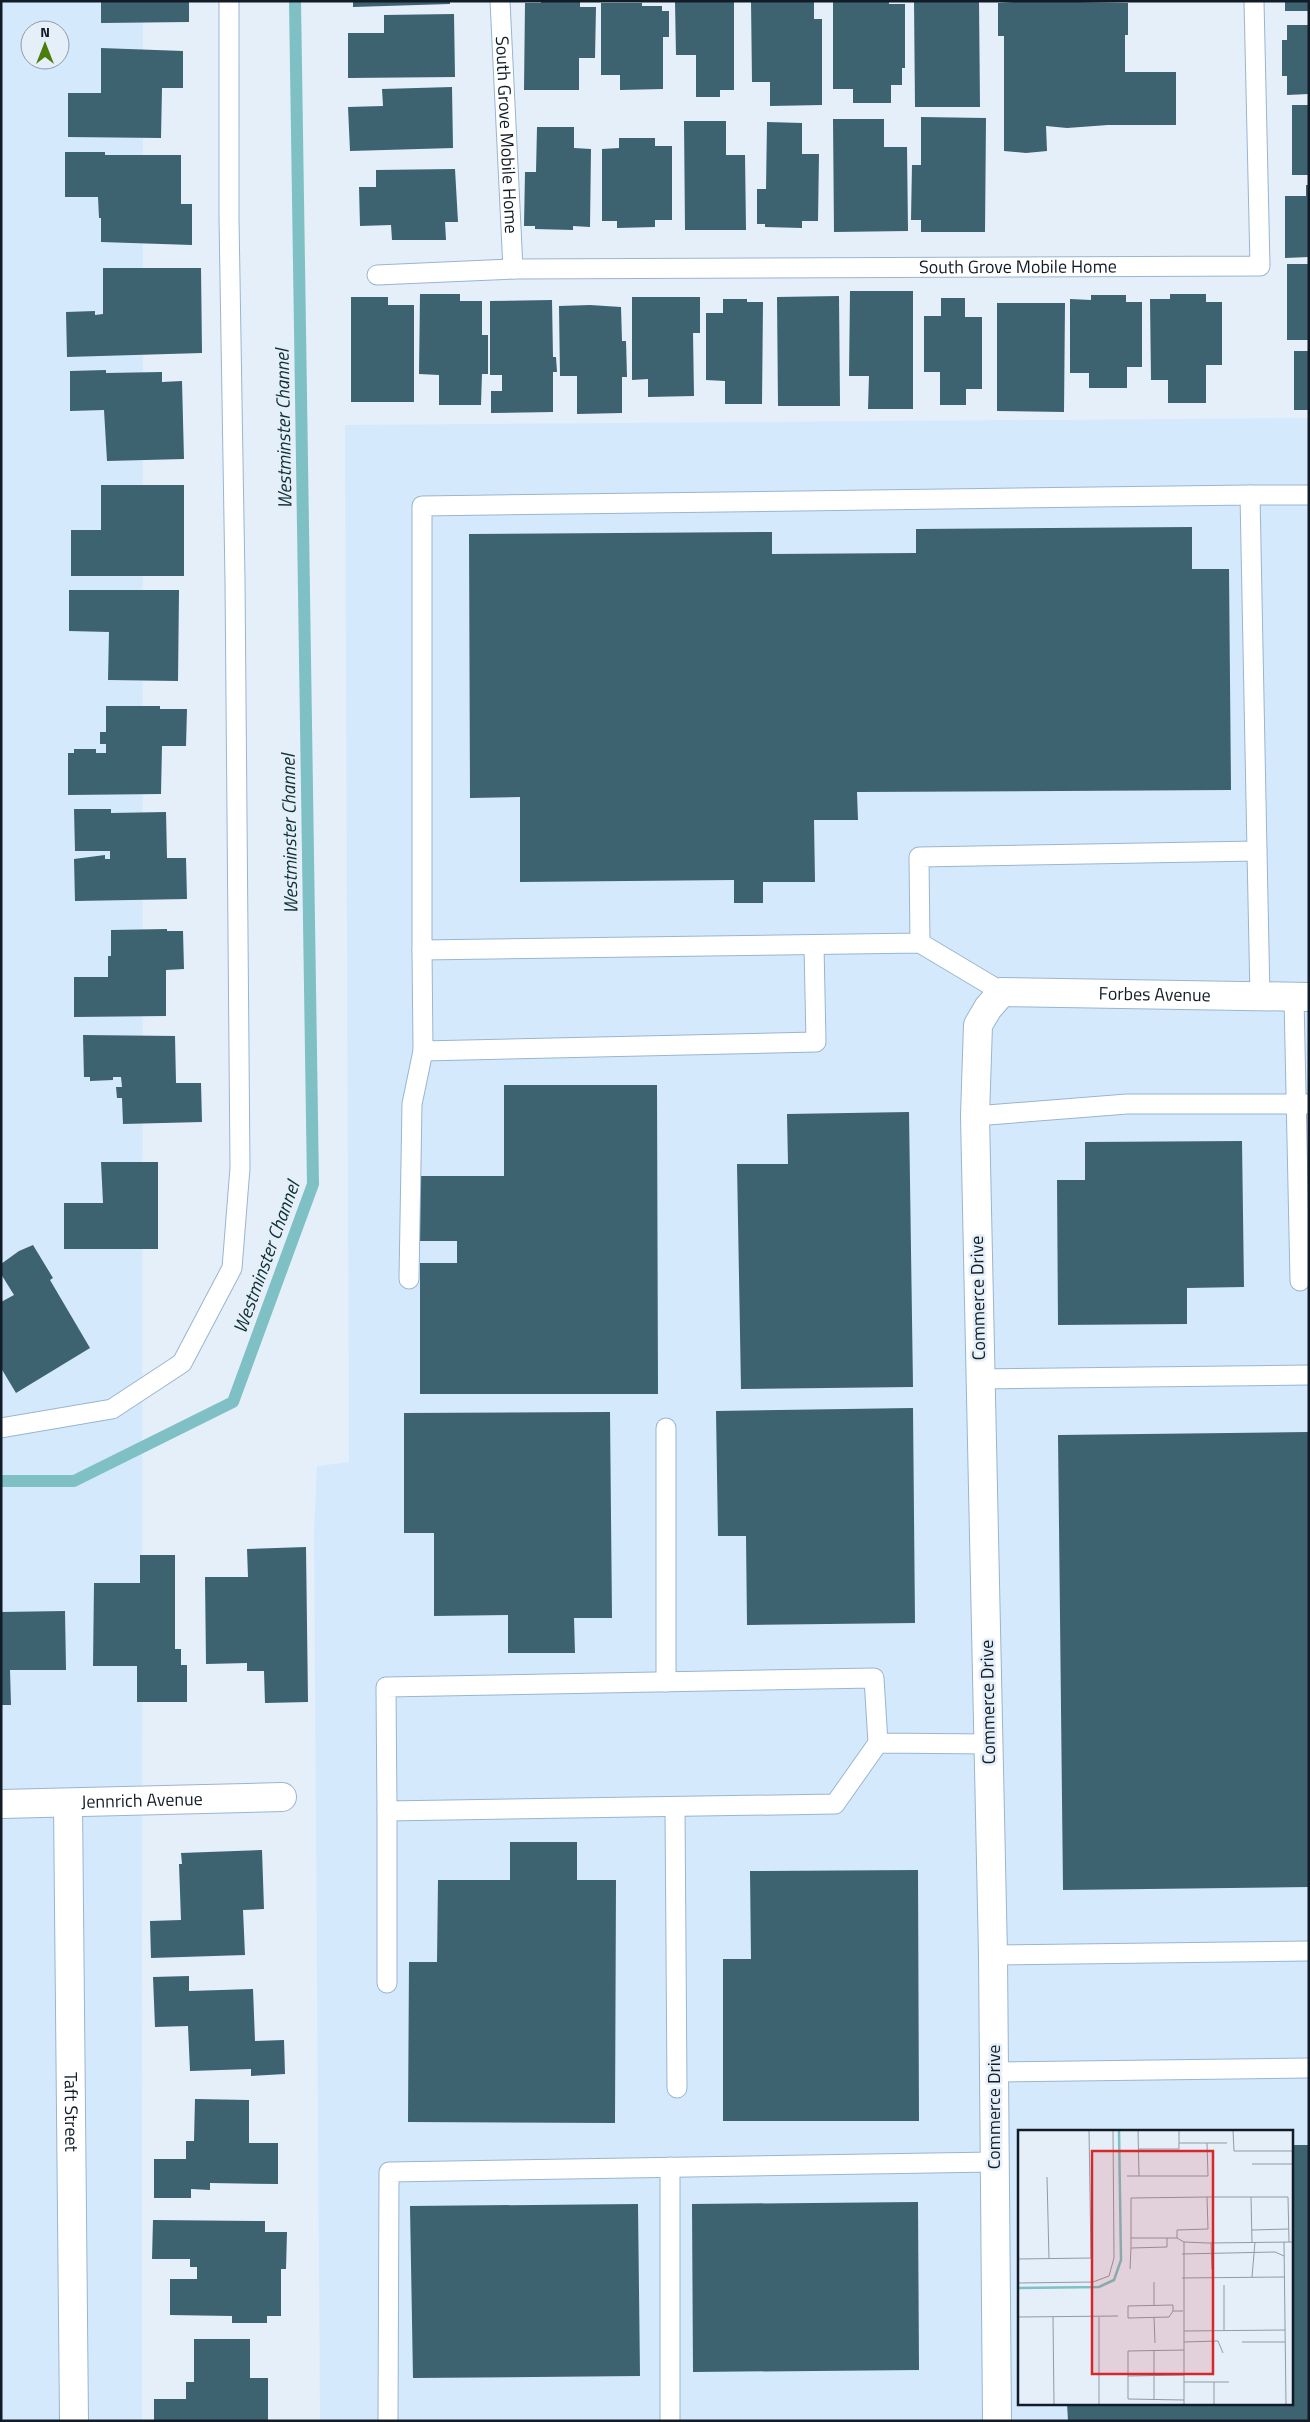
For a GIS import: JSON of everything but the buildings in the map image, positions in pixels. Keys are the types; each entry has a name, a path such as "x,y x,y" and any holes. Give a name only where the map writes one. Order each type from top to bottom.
{"street":[{"name":"Forbes Avenue","path":"1002,992 1260,998 1302,997"},
{"name":"Commerce Drive","path":"997,2421 993,1955 975,1116 978,1025 988,1008 1002,992"},
{"name":"Jennrich Avenue","path":"1,1804 282,1796"},
{"name":"Taft Street","path":"68,1803 74,2421"}],"lane":[{"path":"1,1428 112,1409 182,1363 232,1268 240,1158 236,621 228,218 229,1"},
{"name":"South Grove Mobile Home","path":"500,1 513,269"},
{"name":"South Grove Mobile Home","path":"377,275 513,269 1260,266 1254,1"},
{"path":"1250,495 1260,998"},
{"path":"409,1279 412,1104 423,1051 422,506 1309,495"},
{"path":"920,943 919,857 1256,851"},
{"path":"422,950 920,943 1002,992"},
{"path":"423,1051 816,1042 814,945"},
{"path":"1300,1281 1302,997"},
{"path":"975,1116 1127,1104 1302,1104"},
{"path":"980,1379 1309,1375"},
{"path":"666,1428 666,1682"},
{"path":"387,1810 675,1808 835,1804 878,1743 874,1678 386,1687 387,1983"},
{"path":"878,1743 989,1744"},
{"path":"675,1808 677,2088"},
{"path":"993,1955 1309,1951"},
{"path":"994,2072 1309,2068"},
{"path":"388,2421 389,2172 994,2162"},
{"path":"670,2167 670,2421"}],"shaded area":[{"path":"1,1 143,1 142,2421 1,2421"},
{"path":"1309,418 1309,2421 320,2421 314,1532 317,1466 349,1462 345,425"}],"waterway":[{"name":"Westminster Channel","path":"1,1481 74,1481 233,1402 313,1184 295,1"}]}
